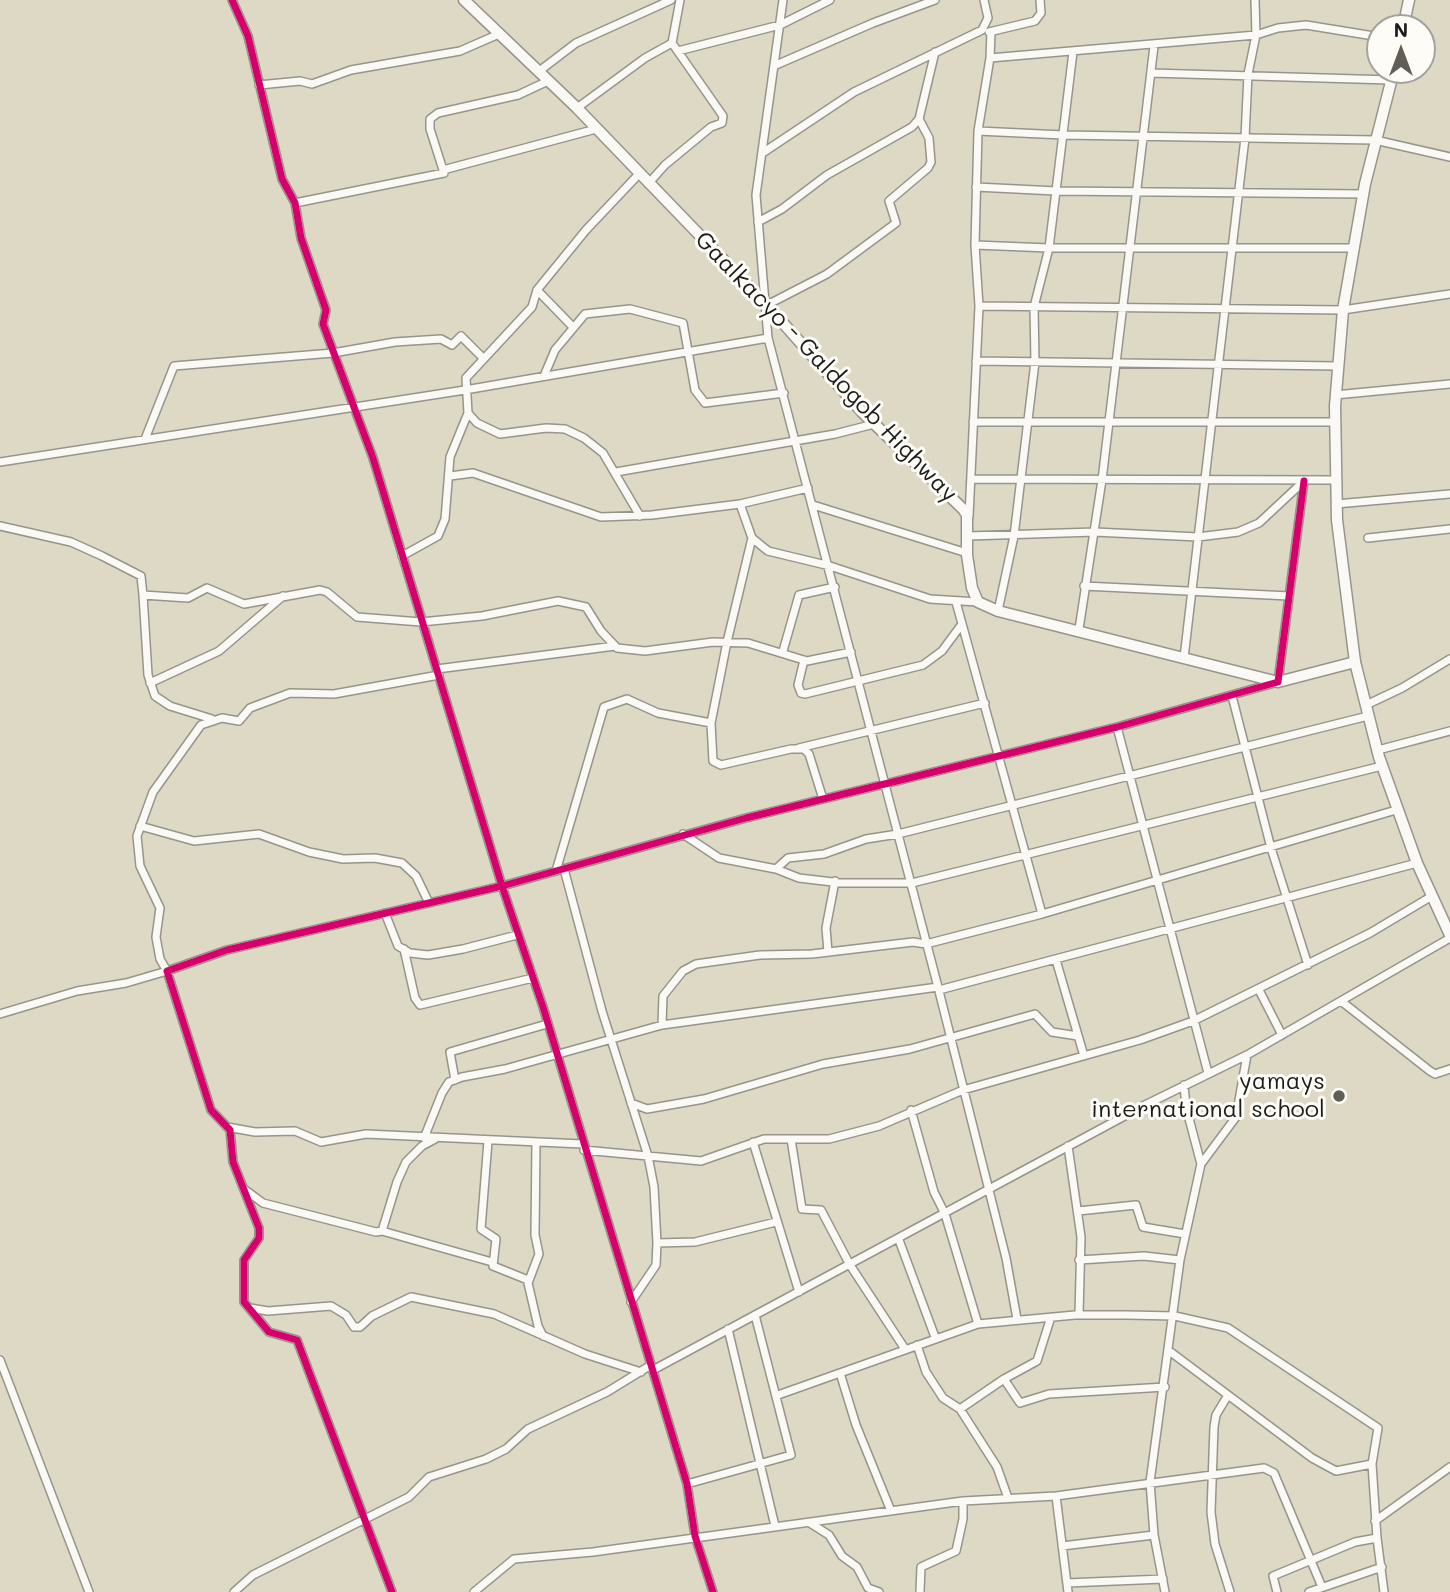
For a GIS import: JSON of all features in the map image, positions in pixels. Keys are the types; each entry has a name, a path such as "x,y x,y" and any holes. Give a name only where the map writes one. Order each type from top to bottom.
{"street":[{"path":"232,0 248,36 259,85 269,114 282,179 295,203 301,238 326,310 323,324 354,407 402,556 517,935 533,978 687,1484 695,1536 713,1592"},
{"path":"538,72 576,43 671,0"},
{"path":"648,184 665,165 711,127 722,123 721,111 672,43 680,0"},
{"path":"783,0 756,195 768,338 939,989 989,1188 1017,1319"},
{"path":"678,51 780,25 830,0"},
{"path":"776,65 873,23 935,0"},
{"path":"764,152 854,92 971,35 987,24 984,0"},
{"path":"971,35 1035,21 1041,13 1040,0"},
{"path":"1184,658 1245,138 1248,74 1256,35 1255,0"},
{"name":"Gaalkacyo - Galdogob Highway","path":"467,1 577,108 638,175 767,305 874,424 967,515 967,555 972,588 978,602"},
{"path":"990,58 1154,46 1256,35 1278,28 1306,25 1366,35"},
{"path":"813,505 967,555 979,306 975,245 978,131 992,32"},
{"path":"259,85 300,81 312,84 351,70 419,61 460,51 499,34"},
{"path":"577,108 645,58 672,43"},
{"path":"1079,629 1102,480 1154,46"},
{"path":"758,222 782,209 827,174 904,133 919,119 935,52"},
{"path":"998,611 1014,536 1035,362 1034,307 1049,248 1073,52"},
{"path":"1150,73 1366,75"},
{"path":"295,203 444,173 430,129 430,119 438,113 518,95 548,80"},
{"path":"234,1592 254,1576 409,1497 429,1476 486,1459 506,1449 528,1429 607,1392 899,1240 1068,1146 1247,1055 1450,936 1446,913 1432,897 1396,810 1367,710 1355,662 1336,504 1335,395 1343,310 1363,194 1390,84"},
{"path":"767,305 827,274 896,223 889,201 929,168 932,162 929,138 919,119"},
{"path":"443,170 596,129"},
{"path":"978,131 1143,137 1375,140 1450,157"},
{"path":"402,556 438,536 444,519 450,457 468,413 466,378 532,307 537,290 586,230 638,175"},
{"path":"976,187 1056,191 1363,194"},
{"path":"975,245 1130,249 1352,248"},
{"path":"537,290 572,326"},
{"path":"979,306 1343,310 1450,295"},
{"path":"544,376 555,350 572,326 585,314 630,309 683,323 695,390 705,403 784,393"},
{"path":"145,439 174,366 333,353 395,342 441,339 452,345 461,336 483,358"},
{"path":"0,462 465,390 768,338"},
{"path":"976,361 1337,366"},
{"path":"1335,395 1450,384"},
{"path":"468,413 477,423 500,434 565,429 584,438 603,453 640,516"},
{"path":"973,422 1335,422"},
{"path":"616,472 795,441 874,424"},
{"path":"450,475 473,473 594,515 640,516 740,504 808,488"},
{"path":"971,478 1335,480"},
{"path":"968,536 1095,532 1198,537 1238,532 1259,523 1304,481"},
{"path":"1278,682 1304,481"},
{"path":"1336,504 1450,494"},
{"path":"740,504 752,538 768,551 830,566 910,593 956,602 978,602 998,611 1079,629 1278,682"},
{"path":"0,526 71,541 141,576 150,683 155,696 170,706 213,719 239,721 250,708 290,693 334,694 438,672 615,646 645,651 727,642 748,643 804,660 851,652"},
{"path":"1368,538 1450,529"},
{"path":"752,538 711,723 716,764 798,748 985,703"},
{"path":"1084,586 1289,596"},
{"path":"783,652 799,595 835,587"},
{"path":"143,595 188,598 207,588 244,604 320,590 327,592 357,617 421,622 482,616 558,601 586,607 601,631 615,646"},
{"path":"150,683 219,651 284,595"},
{"path":"956,602 1000,753 1042,914"},
{"path":"804,660 798,685 801,693 858,681 933,660 962,624"},
{"path":"776,869 788,858 824,854 866,839 898,834 1130,776 1367,710 1450,659"},
{"path":"0,1014 76,991 126,983 227,950 502,886 683,834 1000,753 1117,727 1355,662"},
{"path":"1232,696 1271,848 1308,965"},
{"path":"631,1302 656,1265 654,1187 648,1156 560,870 604,707 627,699 658,713 711,723"},
{"path":"213,719 201,724 188,746 166,769 153,792 140,826 137,855 160,908 156,937 160,959 167,971 211,1110 232,1136 233,1162 260,1233 244,1260 244,1302 269,1332 297,1340 341,1465 366,1518 392,1592"},
{"path":"1117,727 1208,1073"},
{"path":"1378,750 1450,731"},
{"path":"798,748 809,754 822,799"},
{"path":"683,834 719,858 776,869 799,878 841,883 912,883 1382,766"},
{"path":"662,1025 663,996 688,967 760,955 828,952 913,942 926,944 1042,914 1396,810"},
{"path":"140,826 194,841 259,834 309,852 343,859 374,858 402,863 416,876 429,903"},
{"path":"424,1138 442,1093 449,1082 455,1080 612,1041 662,1025 939,989 1286,900 1417,863"},
{"path":"828,952 826,928 835,881"},
{"path":"226,1127 255,1132 295,1131 321,1142 366,1135 536,1143 701,1161 753,1142 775,1138 846,1135 880,1126 911,1110 963,1090 1084,1056 1193,1021 1308,965 1432,897"},
{"path":"384,913 398,946 404,950 428,955 517,935"},
{"path":"404,950 415,998 420,1005 533,978"},
{"path":"1056,960 1084,1056"},
{"path":"1259,990 1282,1035"},
{"path":"1341,1001 1430,1071 1439,1073 1450,1069"},
{"path":"631,1103 647,1109 704,1099 822,1063 910,1049 1035,1014 1052,1032 1078,1036"},
{"path":"455,1080 450,1052 547,1024"},
{"path":"1165,1592 1154,1535 1150,1482 1175,1316 1180,1260 1201,1164 1236,1117 1247,1055"},
{"path":"1184,1085 1201,1164"},
{"path":"911,1110 934,1192 945,1214 978,1324"},
{"path":"382,1231 397,1182 407,1162 422,1146 436,1139"},
{"path":"791,1139 802,1209 821,1210 850,1265 905,1349"},
{"path":"488,1141 481,1229 496,1239 492,1262 496,1270 528,1280"},
{"path":"753,1142 799,1292"},
{"path":"536,1143 535,1235 539,1254 528,1280 535,1315 544,1337"},
{"path":"1068,1146 1081,1237 1079,1315"},
{"path":"244,1189 263,1203 376,1232 382,1231 492,1262"},
{"path":"1078,1211 1136,1205 1143,1227 1185,1234"},
{"path":"657,1243 695,1242 776,1222"},
{"path":"899,1240 935,1337"},
{"path":"1079,1260 1144,1256 1180,1260"},
{"path":"250,1308 268,1311 290,1307 310,1310 331,1306 346,1315 354,1327 360,1327 372,1316 411,1297 476,1308 585,1354 641,1372"},
{"path":"687,1484 789,1457 792,1453 755,1315"},
{"path":"778,1395 935,1337 978,1324 1079,1315 1175,1316 1228,1328 1378,1428 1372,1464 1375,1521 1384,1592"},
{"path":"960,1409 1004,1379 1037,1361 1051,1317"},
{"path":"728,1329 775,1526"},
{"path":"917,1345 926,1372 943,1398 960,1409 997,1467 1008,1498"},
{"path":"1168,1350 1312,1458 1336,1471 1372,1464"},
{"path":"0,1360 89,1592"},
{"path":"840,1373 856,1425 879,1475 891,1511"},
{"path":"1004,1379 1016,1399 1024,1404 1049,1394 1165,1387"},
{"path":"1227,1395 1216,1415 1212,1530 1230,1592"},
{"path":"1375,1521 1450,1468"},
{"path":"474,1592 513,1559 593,1552 962,1501 1056,1496 1150,1482 1271,1469 1322,1587"},
{"path":"1056,1496 1068,1588 1163,1579"},
{"path":"920,1592 921,1567 956,1551 963,1519 962,1501"},
{"path":"810,1523 829,1535 842,1556 857,1567 868,1588 879,1592"},
{"path":"1062,1546 1154,1535"},
{"path":"1277,1592 1273,1576 1355,1542 1377,1538"},
{"path":"1309,1592 1382,1567"}],"cycle path":[{"path":"232,0 248,36 282,179 295,203 301,238 326,310 323,324 373,458 502,886 543,1007 687,1484 695,1536 713,1592"},
{"path":"392,1592 297,1340 269,1332 244,1302 244,1260 259,1238 259,1228 233,1162 230,1130 211,1110 167,971 227,950 502,886 746,818 1117,727 1278,682 1304,481"}],"place":[{"name":"yamays international school","path":"1339,1096"}]}
